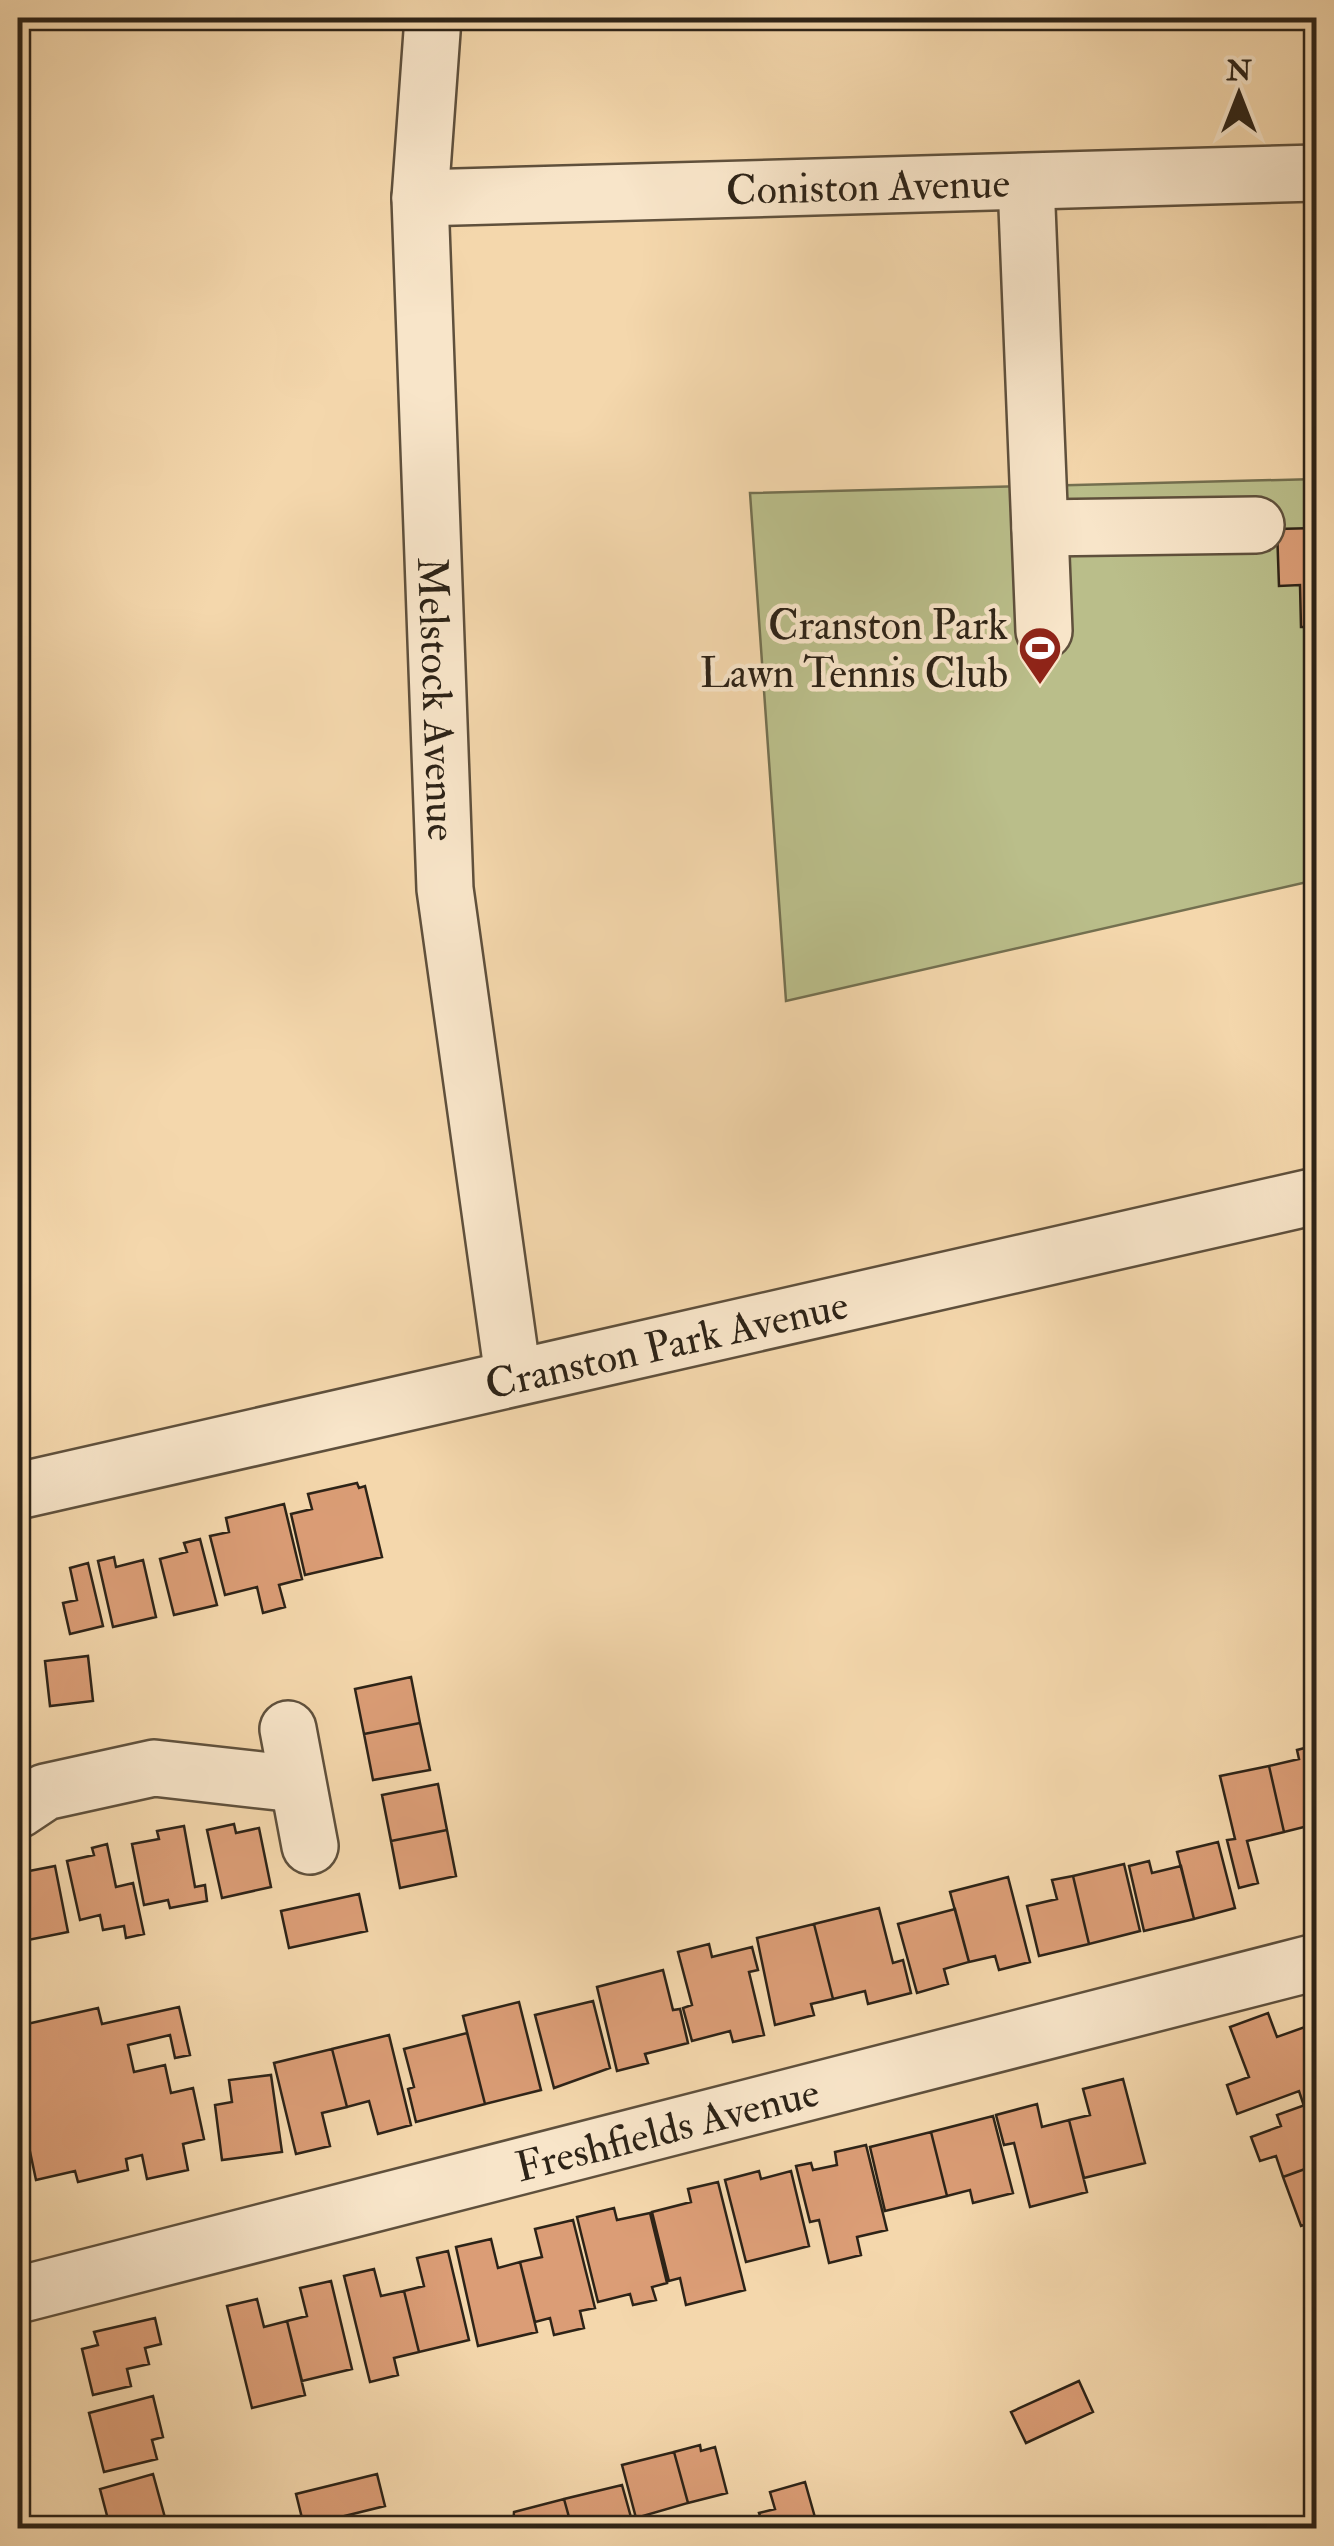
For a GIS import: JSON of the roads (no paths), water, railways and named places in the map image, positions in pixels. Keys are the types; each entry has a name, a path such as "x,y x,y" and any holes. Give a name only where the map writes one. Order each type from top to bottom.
{"street":[{"name":"Melstock Avenue","path":"433,18 420,198 445,889 513,1376"},
{"name":"Coniston Avenue","path":"420,198 1316,172"},
{"path":"1026,182 1044,631"},
{"path":"1040,528 1256,525"},
{"name":"Cranston Park Avenue","path":"18,1491 1316,1196"},
{"path":"288,1729 310,1846"},
{"path":"18,1810 45,1792 154,1768 296,1784"},
{"name":"Freshfields Avenue","path":"18,2294 1316,1962"}],"place":[{"name":"Cranston Park Lawn Tennis Club","path":"1040,686"}]}
